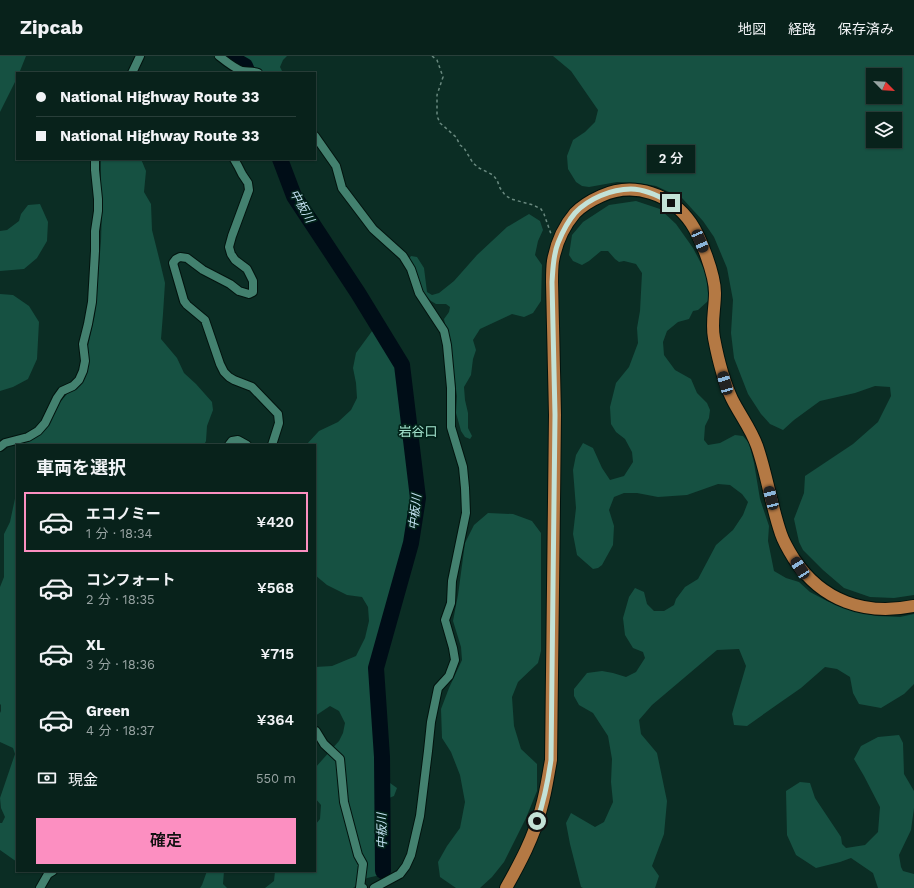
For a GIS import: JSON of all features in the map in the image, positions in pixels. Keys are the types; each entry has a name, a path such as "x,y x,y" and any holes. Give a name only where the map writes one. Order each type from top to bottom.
{"highway":[{"path":"506,888 518,867 541,810 551,760 555,415 552,282 553,260 558,243 565,228 575,213 586,204 606,193 618,190 631,189 645,191 659,196 671,203 682,212 692,224 707,258 712,276 715,292 713,318 714,336 719,363 732,399 750,428 757,445 774,511 782,536 790,552 800,568 813,582 825,592 841,600 864,607 882,610 901,609 914,606"}],"street":[{"path":"133,72 140,56"},
{"path":"219,56 242,71 256,72"},
{"path":"316,137 336,166 342,188 373,229 403,256 411,269 419,293 444,331 447,345 451,388 451,427 463,467 465,488 466,513 452,581 451,603 445,620 455,660 449,676 438,688 431,722 420,816 411,855 406,866 400,874 374,888"},
{"path":"0,447 5,443 28,436 38,431 45,423 56,398 62,391 73,386 79,380 83,371 85,361 83,344 92,302 95,231 98,211 95,160"},
{"path":"235,160 248,184 249,190 229,247 235,260 247,269 253,280 253,292 249,294 239,291 203,270 187,258 180,257 176,259 174,264 184,301 205,320 224,372 234,380 252,387 278,414 279,423 272,444"},
{"path":"230,444 232,441 238,440 245,444"},
{"path":"316,731 324,744 340,759 344,802 358,855 363,864 360,888 363,888"},
{"path":"40,888 48,874 51,872"}],"path":[{"path":"432,56 437,60 443,77 437,95 437,116 440,123 456,137 473,163 493,175 505,195 541,209 552,237 558,243"}],"green space":[{"path":"0,56 26,56 19,72 16,72 16,80 0,112"},
{"path":"240,56 287,56 283,60 280,67 284,72 264,72 250,66"},
{"path":"553,56 914,56 914,595 894,598 870,597 844,588 803,550 799,542 794,519 804,493 805,476 853,444 878,422 891,396 890,387 875,386 855,393 820,401 783,430 770,424 761,414 748,394 734,358 731,333 733,300 727,268 714,237 703,221 682,198 656,186 639,183 617,182 589,187 582,186 576,182 568,169 567,156 573,140 585,132 595,122 598,110 571,71"},
{"path":"101,160 141,160 146,171 144,192 151,204 152,230 165,283 161,339 177,358 184,373 212,402 213,410 207,426 204,444 23,444 33,439 46,427 56,407 67,394 80,384 89,362 88,346 95,314 101,241"},
{"path":"636,201 660,209 676,224 693,248 706,273 708,301 698,310 693,311 689,319 678,322 667,331 663,342 664,355 675,370 691,379 697,393 707,403 710,410 709,418 705,426 704,440 708,445 720,443 735,435 743,436 749,443 760,499 769,526 768,541 774,571 786,578 799,582 810,592 827,601 857,612 877,616 900,617 914,614 914,684 904,694 881,708 859,704 853,693 850,677 837,669 825,667 801,688 747,726 734,725 732,714 746,666 739,649 717,650 652,705 639,720 641,734 657,753 667,801 664,834 652,866 659,876 655,888 583,888 581,887 566,823 571,813 595,827 604,822 613,802 611,782 612,759 608,736 593,713 579,705 574,696 574,689 587,673 602,671 626,677 636,672 645,658 643,652 633,648 625,635 623,618 629,597 635,588 644,592 647,604 654,611 664,611 674,605 676,599 685,587 698,579 716,545 733,530 743,515 748,502 742,494 730,485 718,484 687,495 658,497 637,493 624,493 614,497 609,510 614,526 613,545 602,565 593,569 577,555 573,534 576,508 573,470 576,455 583,443 593,448 602,468 610,480 624,476 633,462 632,452 625,439 616,432 611,424 610,407 616,383 629,367 638,343 637,328 640,311 642,273 636,264 624,261 619,262 608,251 601,251 582,265 573,261 569,255 572,235 583,222 609,205"},
{"path":"40,204 48,222 47,241 37,258 24,269 0,271 0,231 7,230 19,221 21,214 28,205"},
{"path":"529,214 540,221 543,230 538,241 535,255 542,265 541,301 533,313 524,317 512,314 480,329 473,340 476,350 471,375 464,387 468,413 468,428 472,436 470,439 465,437 461,431 456,413 457,396 444,319 449,312 450,307 446,304 436,304 422,292 416,271 409,259 411,256 417,257 424,268 427,292 432,295 439,293 454,281 477,255 507,227"},
{"path":"0,294 13,295 29,306 39,322 37,359 28,379 13,387 0,391"},
{"path":"375,327 385,329 399,350 407,382 412,416 409,436 419,448 423,478 423,504 420,533 413,559 397,603 389,639 379,669 385,726 383,750 387,763 390,783 397,788 394,796 389,798 385,805 383,816 389,839 387,859 378,875 367,878 353,888 265,888 274,881 275,872 316,872 316,824 320,819 321,805 316,799 316,767 339,741 343,733 345,723 339,711 330,706 316,715 316,667 332,666 356,656 365,638 369,621 368,607 362,597 347,595 327,585 316,576 316,444 307,444 319,431 338,422 351,410 357,398 353,368 356,353"},
{"path":"16,494 16,861 0,850 0,823 2,823 5,817 1,808 0,798 15,754 13,748 0,742 0,587 4,577 4,534 10,522"},
{"path":"488,513 513,514 532,521 541,533 541,651 538,663 518,682 512,697 514,726 521,749 537,764 537,791 526,818 504,862 492,877 480,888 456,888 440,877 438,862 460,828 465,802 460,775 451,752 442,738 441,709 462,660 461,647 453,621 465,543 474,525"},
{"path":"899,735 903,743 904,774 914,791 914,808 911,830 899,855 903,871 914,874 914,888 878,888 873,873 851,858 816,868 796,855 787,835 786,791 800,782 810,783 815,798 841,837 842,844 846,848 865,845 878,832 880,807 854,759 861,746 878,737"},
{"path":"207,872 224,872 223,884 227,888 200,888"}],"waterway":[{"name":"中板川","path":"228,56 245,66 248,72"},
{"name":"中板川","path":"280,160 294,196 358,293 402,365 418,498 411,543 376,668 382,757 383,871"}],"district":[{"name":"岩谷口","path":"418,431"}],"route":[{"path":"537,821 541,810 551,760 555,415 552,282 553,260 558,243 565,228 575,213 586,204 606,193 631,189 645,191 659,196 671,203"}]}
